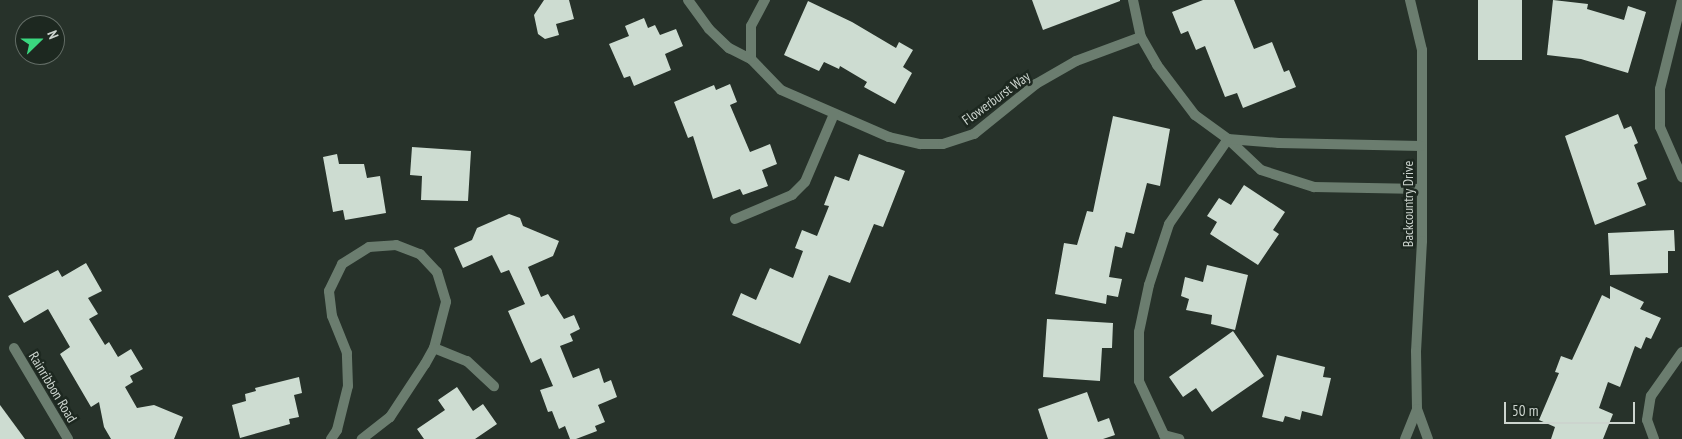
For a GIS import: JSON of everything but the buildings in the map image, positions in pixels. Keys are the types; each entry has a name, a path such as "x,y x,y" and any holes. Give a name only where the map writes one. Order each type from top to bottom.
{"street":[{"name":"Flowerburst Way","path":"688,0 722,42 751,59 781,90 890,137 920,144 943,144 974,134 1036,84 1076,61 1141,37"},
{"path":"751,59 751,26 765,0"},
{"path":"1133,0 1141,37 1157,65 1194,115 1228,139 1261,170 1314,187 1422,190"},
{"name":"Backcountry Drive","path":"1410,0 1422,50 1422,241 1416,351 1417,409 1428,439"},
{"path":"1682,0 1660,89 1660,127 1682,178"},
{"path":"734,219 792,195 805,182 834,114"},
{"path":"1228,139 1279,143 1421,146"},
{"path":"1179,439 1165,437 1139,381 1139,332 1149,285 1169,224 1228,139"},
{"path":"331,439 337,430 348,386 346,353 332,316 329,291 342,264 369,247 396,245 420,254 436,272 446,302 434,348 390,417 362,439"},
{"name":"Rainribbon Road","path":"14,348 68,439"},
{"path":"434,348 467,361 494,386"},
{"path":"1654,439 1647,420 1651,396 1682,352"},
{"name":"Backcountry Drive","path":"1405,439 1417,409"}]}
